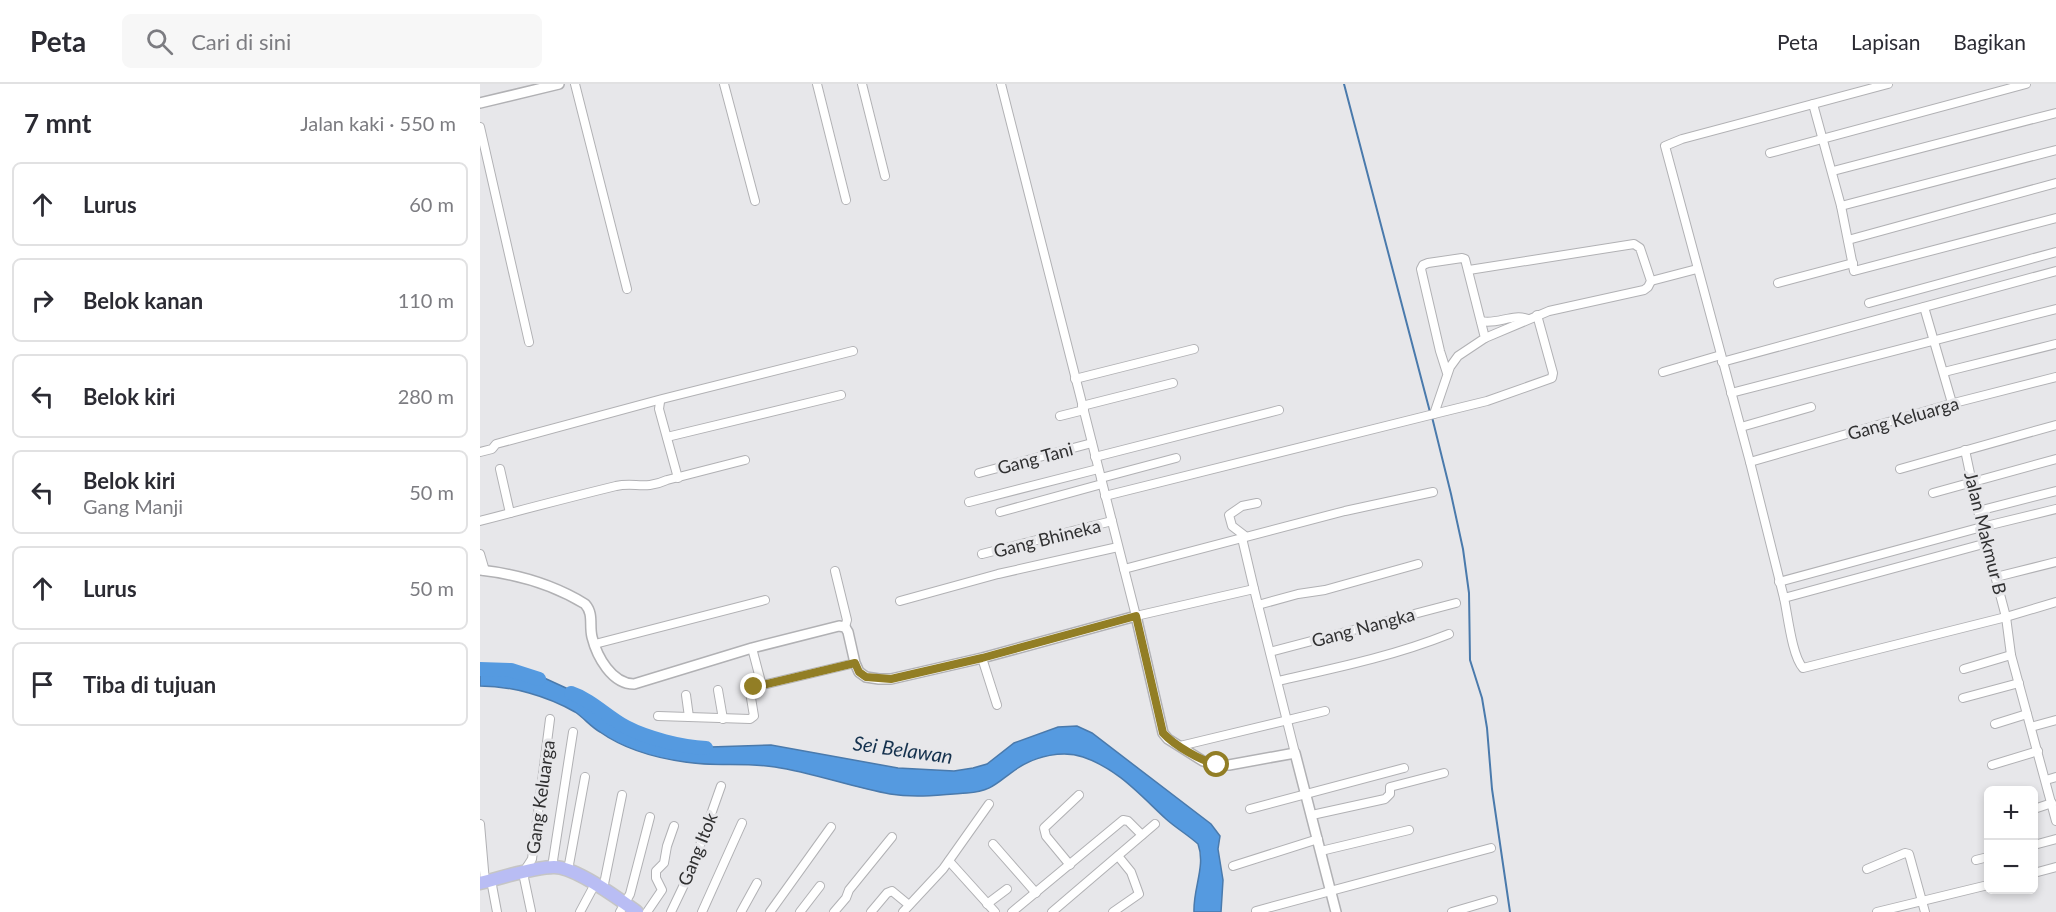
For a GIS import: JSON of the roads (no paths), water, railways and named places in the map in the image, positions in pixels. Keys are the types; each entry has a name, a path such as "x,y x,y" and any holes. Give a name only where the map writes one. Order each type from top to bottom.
{"main road":[{"path":"485,882 552,867 568,870 599,886 622,908 637,912"}],"street":[{"path":"480,104 559,84"},
{"path":"574,84 627,289"},
{"path":"724,84 755,201"},
{"path":"817,84 846,200"},
{"path":"862,84 885,176"},
{"path":"1001,84 1136,616 1163,733 1168,739 1203,761 1217,765 1229,765 1295,753"},
{"path":"1888,84 1682,139 1665,146 1741,427 1800,666 1803,668 2006,617 2056,602"},
{"path":"1770,153 2026,84"},
{"path":"1813,104 1833,171 1854,271 2056,218"},
{"path":"1833,171 2056,113"},
{"path":"480,127 529,342"},
{"path":"1841,206 2056,150"},
{"path":"1848,240 2056,183"},
{"path":"1469,270 1634,244 1640,248 1651,282"},
{"path":"1869,303 2056,252"},
{"path":"1447,372 1421,269 1423,265 1465,259 1485,338"},
{"path":"1778,283 1853,263"},
{"path":"1430,415 1447,372 1458,356 1485,338 1537,315 1644,290 1651,282 1697,269"},
{"path":"1663,372 1924,307 2056,271"},
{"path":"1924,307 1952,403"},
{"path":"1731,393 2056,309"},
{"path":"1105,496 1493,399 1552,378 1553,373 1537,315"},
{"path":"1481,321 1494,322 1520,317 1528,319"},
{"path":"1944,372 2056,344"},
{"path":"1076,379 1194,349"},
{"path":"480,452 496,444 854,351"},
{"name":"Gang Keluarga","path":"1750,462 1952,403 2056,377"},
{"path":"1060,416 1173,383"},
{"path":"667,437 841,395"},
{"path":"660,402 659,409 678,478"},
{"path":"1741,427 1810,407"},
{"path":"1095,457 1279,410"},
{"path":"1900,469 2056,425"},
{"name":"Gang Tani","path":"979,473 1092,442"},
{"name":"Jalan Makmur B","path":"1965,450 1982,527 2006,617 2011,655 2056,821"},
{"path":"1000,512 1176,458"},
{"path":"1934,493 2056,459"},
{"path":"480,521 620,485 646,487 745,460"},
{"path":"500,469 510,513"},
{"path":"969,502 1098,469"},
{"path":"1978,510 2056,491"},
{"path":"1124,569 1345,511 1433,492"},
{"path":"1257,503 1242,506 1229,515 1232,526 1244,537 1254,589 1336,912"},
{"path":"1779,582 2056,509"},
{"name":"Gang Bhineka","path":"982,554 1112,521"},
{"path":"1784,598 1986,543"},
{"path":"900,601 998,574 1118,547"},
{"path":"480,554 482,570 522,578 585,604 589,609 595,644 611,673 625,684 634,684 834,626 844,627 848,632 859,672 866,677 891,679 982,658 1136,616 1254,589"},
{"path":"1996,577 2056,562"},
{"path":"1258,604 1325,590 1418,564"},
{"path":"835,571 847,620 844,627"},
{"path":"595,644 765,600"},
{"name":"Gang Nangka","path":"1270,651 1456,603"},
{"path":"1278,681 1371,660 1416,647 1449,634"},
{"path":"752,648 762,686"},
{"path":"1964,669 2011,655"},
{"path":"982,658 997,705"},
{"path":"658,716 750,719 754,716 750,692 754,687 855,663"},
{"path":"1963,698 2019,683"},
{"path":"718,690 723,719"},
{"path":"686,695 689,717"},
{"path":"1180,746 1324,711"},
{"path":"1995,724 2027,714"},
{"name":"Gang Keluarga","path":"523,873 532,859 550,719"},
{"path":"2031,727 2056,720"},
{"path":"552,867 573,732"},
{"path":"1992,765 2038,751"},
{"path":"1250,809 1404,768"},
{"path":"1312,815 1385,799 1390,794 1390,787 1444,772"},
{"path":"568,870 585,777"},
{"path":"2046,780 2056,777"},
{"name":"Gang Itok","path":"671,912 692,868 721,786"},
{"path":"580,912 599,886 622,795"},
{"path":"1070,865 1049,839 1044,828 1079,795"},
{"path":"2038,808 2052,803"},
{"path":"903,912 949,861 989,804"},
{"path":"622,908 630,894 650,817"},
{"path":"1012,912 1123,820 1128,821 1142,835"},
{"path":"702,912 742,823"},
{"path":"480,824 485,882 497,912"},
{"path":"1052,912 1155,824"},
{"path":"646,912 662,890 656,878 656,871 664,863 674,826"},
{"path":"770,912 831,827"},
{"path":"1321,851 1409,830"},
{"path":"834,912 892,837"},
{"path":"1233,866 1318,839"},
{"path":"2038,844 2056,839"},
{"path":"993,844 1036,893"},
{"path":"1256,910 1491,849"},
{"path":"1867,869 1905,853 1909,854 1925,912"},
{"path":"1113,912 1139,894 1131,872 1118,856"},
{"path":"1976,860 1984,858"},
{"path":"949,861 995,912"},
{"path":"2038,872 2056,867"},
{"path":"523,873 531,911"},
{"path":"741,912 757,884"},
{"path":"800,912 820,886"},
{"path":"1877,912 1984,886"},
{"path":"987,903 1007,888"},
{"path":"871,912 887,893 892,891 909,905"},
{"path":"1452,912 1493,900"}],"water":[{"name":"Sei Belawan","path":"480,670 540,676 579,694 629,729 662,743 710,747 771,745 898,768 954,771 973,768 987,764 1014,743 1058,727 1077,726 1092,733 1211,824 1220,836 1218,849 1223,880 1221,912 1194,912 1201,861 1198,844 1118,776 1096,762 1083,757 1058,754 1041,757 1025,764 990,788 976,792 928,796 890,794 775,767 696,763 652,755 609,738 575,712 553,701 517,690 480,686"}],"waterway":[{"path":"1344,84 1430,412"},
{"path":"1432,417 1463,549 1469,593 1470,660 1482,698 1487,728 1492,789 1510,912"},
{"name":"Sei Belawan","path":"480,669 511,670 539,679"},
{"name":"Sei Belawan","path":"571,693 634,731 676,744 706,748"}]}
